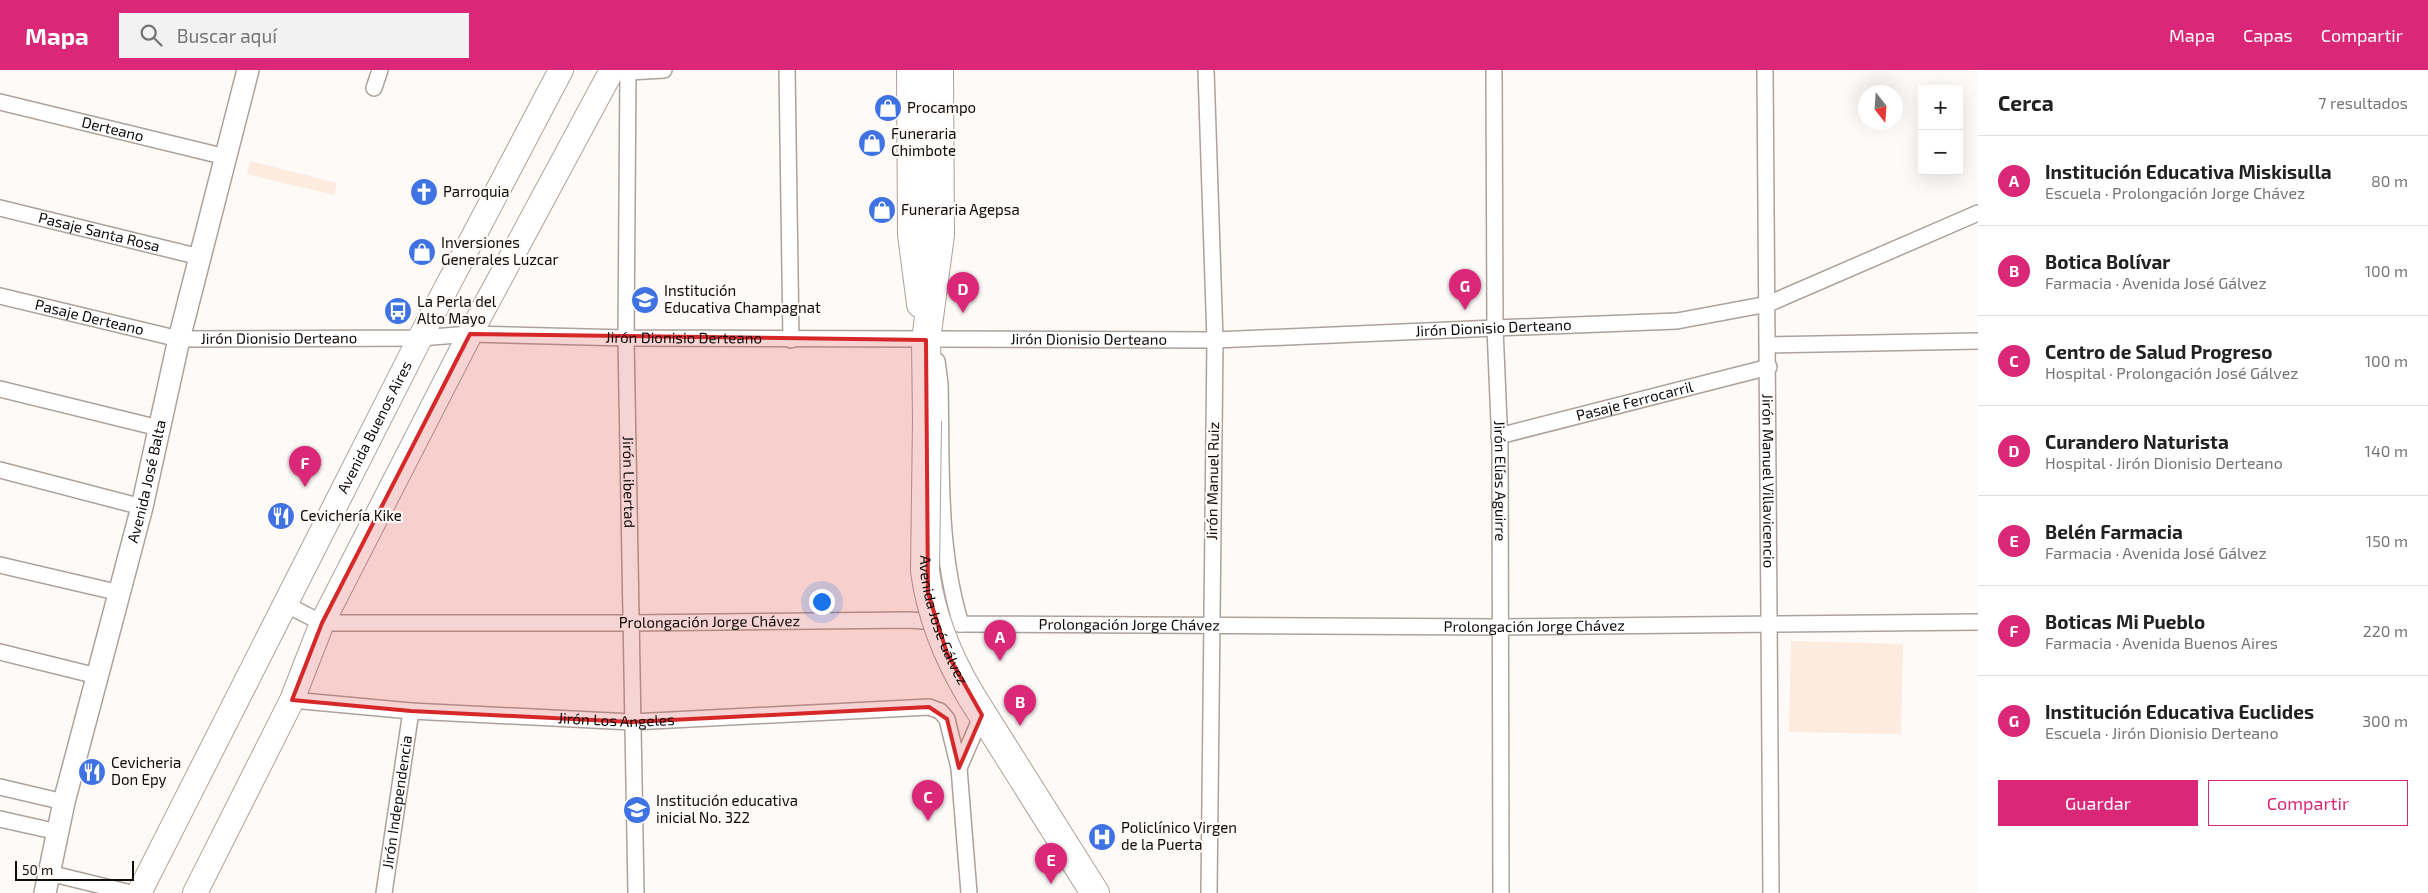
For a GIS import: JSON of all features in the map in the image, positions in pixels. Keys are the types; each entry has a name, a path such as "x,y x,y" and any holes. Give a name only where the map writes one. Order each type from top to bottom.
{"highway":[{"name":"Avenida José Gálvez","path":"911,70 912,234 926,343 927,421 924,571 928,593 947,653 976,705 1095,893"},
{"name":"Avenida José Gálvez","path":"926,343 940,235 939,70"}],"main road":[{"name":"Avenida José Balta","path":"47,883 64,802 142,507 179,340 248,70"},
{"name":"Avenida Buenos Aires","path":"139,893 420,338 561,70"},
{"path":"195,893 292,700 322,623 470,334 623,71"}],"street":[{"path":"374,88 380,70"},
{"path":"623,71 664,70"},
{"path":"787,70 791,340"},
{"name":"Jirón Manuel Ruiz","path":"1206,70 1215,340 1209,893"},
{"name":"Jirón Elías Aguirre","path":"1494,70 1495,328 1499,436 1501,893"},
{"name":"Jirón Manuel Villavicencio","path":"1765,70 1769,367 1771,893"},
{"name":"Jirón Libertad","path":"623,71 636,893"},
{"name":"Derteano","path":"0,102 226,157"},
{"name":"Pasaje Santa Rosa","path":"0,208 200,257"},
{"name":"Jirón Dionisio Derteano","path":"179,340 420,338 470,334 926,343 1215,340 1677,321 1768,304 1978,213"},
{"name":"Pasaje Derteano","path":"0,296 179,340"},
{"path":"1768,345 1978,341"},
{"path":"926,343 936,356 940,369 944,555 951,594 961,624"},
{"name":"Pasaje Ferrocarril","path":"1499,436 1769,367"},
{"path":"0,390 159,428"},
{"path":"0,470 142,507"},
{"path":"0,565 120,594"},
{"name":"Prolongación Jorge Chávez","path":"285,604 322,623 631,623 910,620 961,624 1499,627 1978,622"},
{"path":"0,652 97,676"},
{"name":"Jirón Los Angeles","path":"292,700 411,711 632,722 929,707 940,711 947,719 959,768"},
{"path":"969,893 959,768 976,705"},
{"name":"Jirón Independencia","path":"384,893 411,711"},
{"path":"0,787 64,802"},
{"path":"0,819 58,832"},
{"path":"47,883 131,893"}],"highlighted area":[{"path":"470,334 926,340 928,593 947,653 982,715 959,768 947,719 929,707 632,722 411,711 292,700 322,623"}],"shaded area":[{"path":"250,161 337,183 334,195 247,174"},
{"path":"1791,641 1903,644 1901,734 1789,732"}],"place":[{"name":"Procampo","path":"888,108"},
{"name":"Funeraria Chimbote","path":"872,143"},
{"name":"Parroquia","path":"424,192"},
{"name":"Funeraria Agepsa","path":"882,210"},
{"name":"Inversiones Generales Luzcar","path":"422,252"},
{"name":"Institución Educativa Champagnat","path":"645,300"},
{"name":"Institución Educativa Euclides","path":"1465,310"},
{"name":"La Perla del Alto Mayo","path":"398,311"},
{"name":"Curandero Naturista","path":"963,313"},
{"name":"Boticas Mi Pueblo","path":"305,487"},
{"name":"Cevichería Kike","path":"281,516"},
{"name":"Institución Educativa Miskisulla","path":"1000,661"},
{"name":"Botica Bolívar","path":"1020,726"},
{"name":"Cevicheria Don Epy","path":"92,772"},
{"name":"Institución educativa inicial No. 322","path":"637,810"},
{"name":"Centro de Salud Progreso","path":"928,821"},
{"name":"Policlínico Virgen de la Puerta","path":"1102,837"},
{"name":"Belén Farmacia","path":"1051,884"}]}
